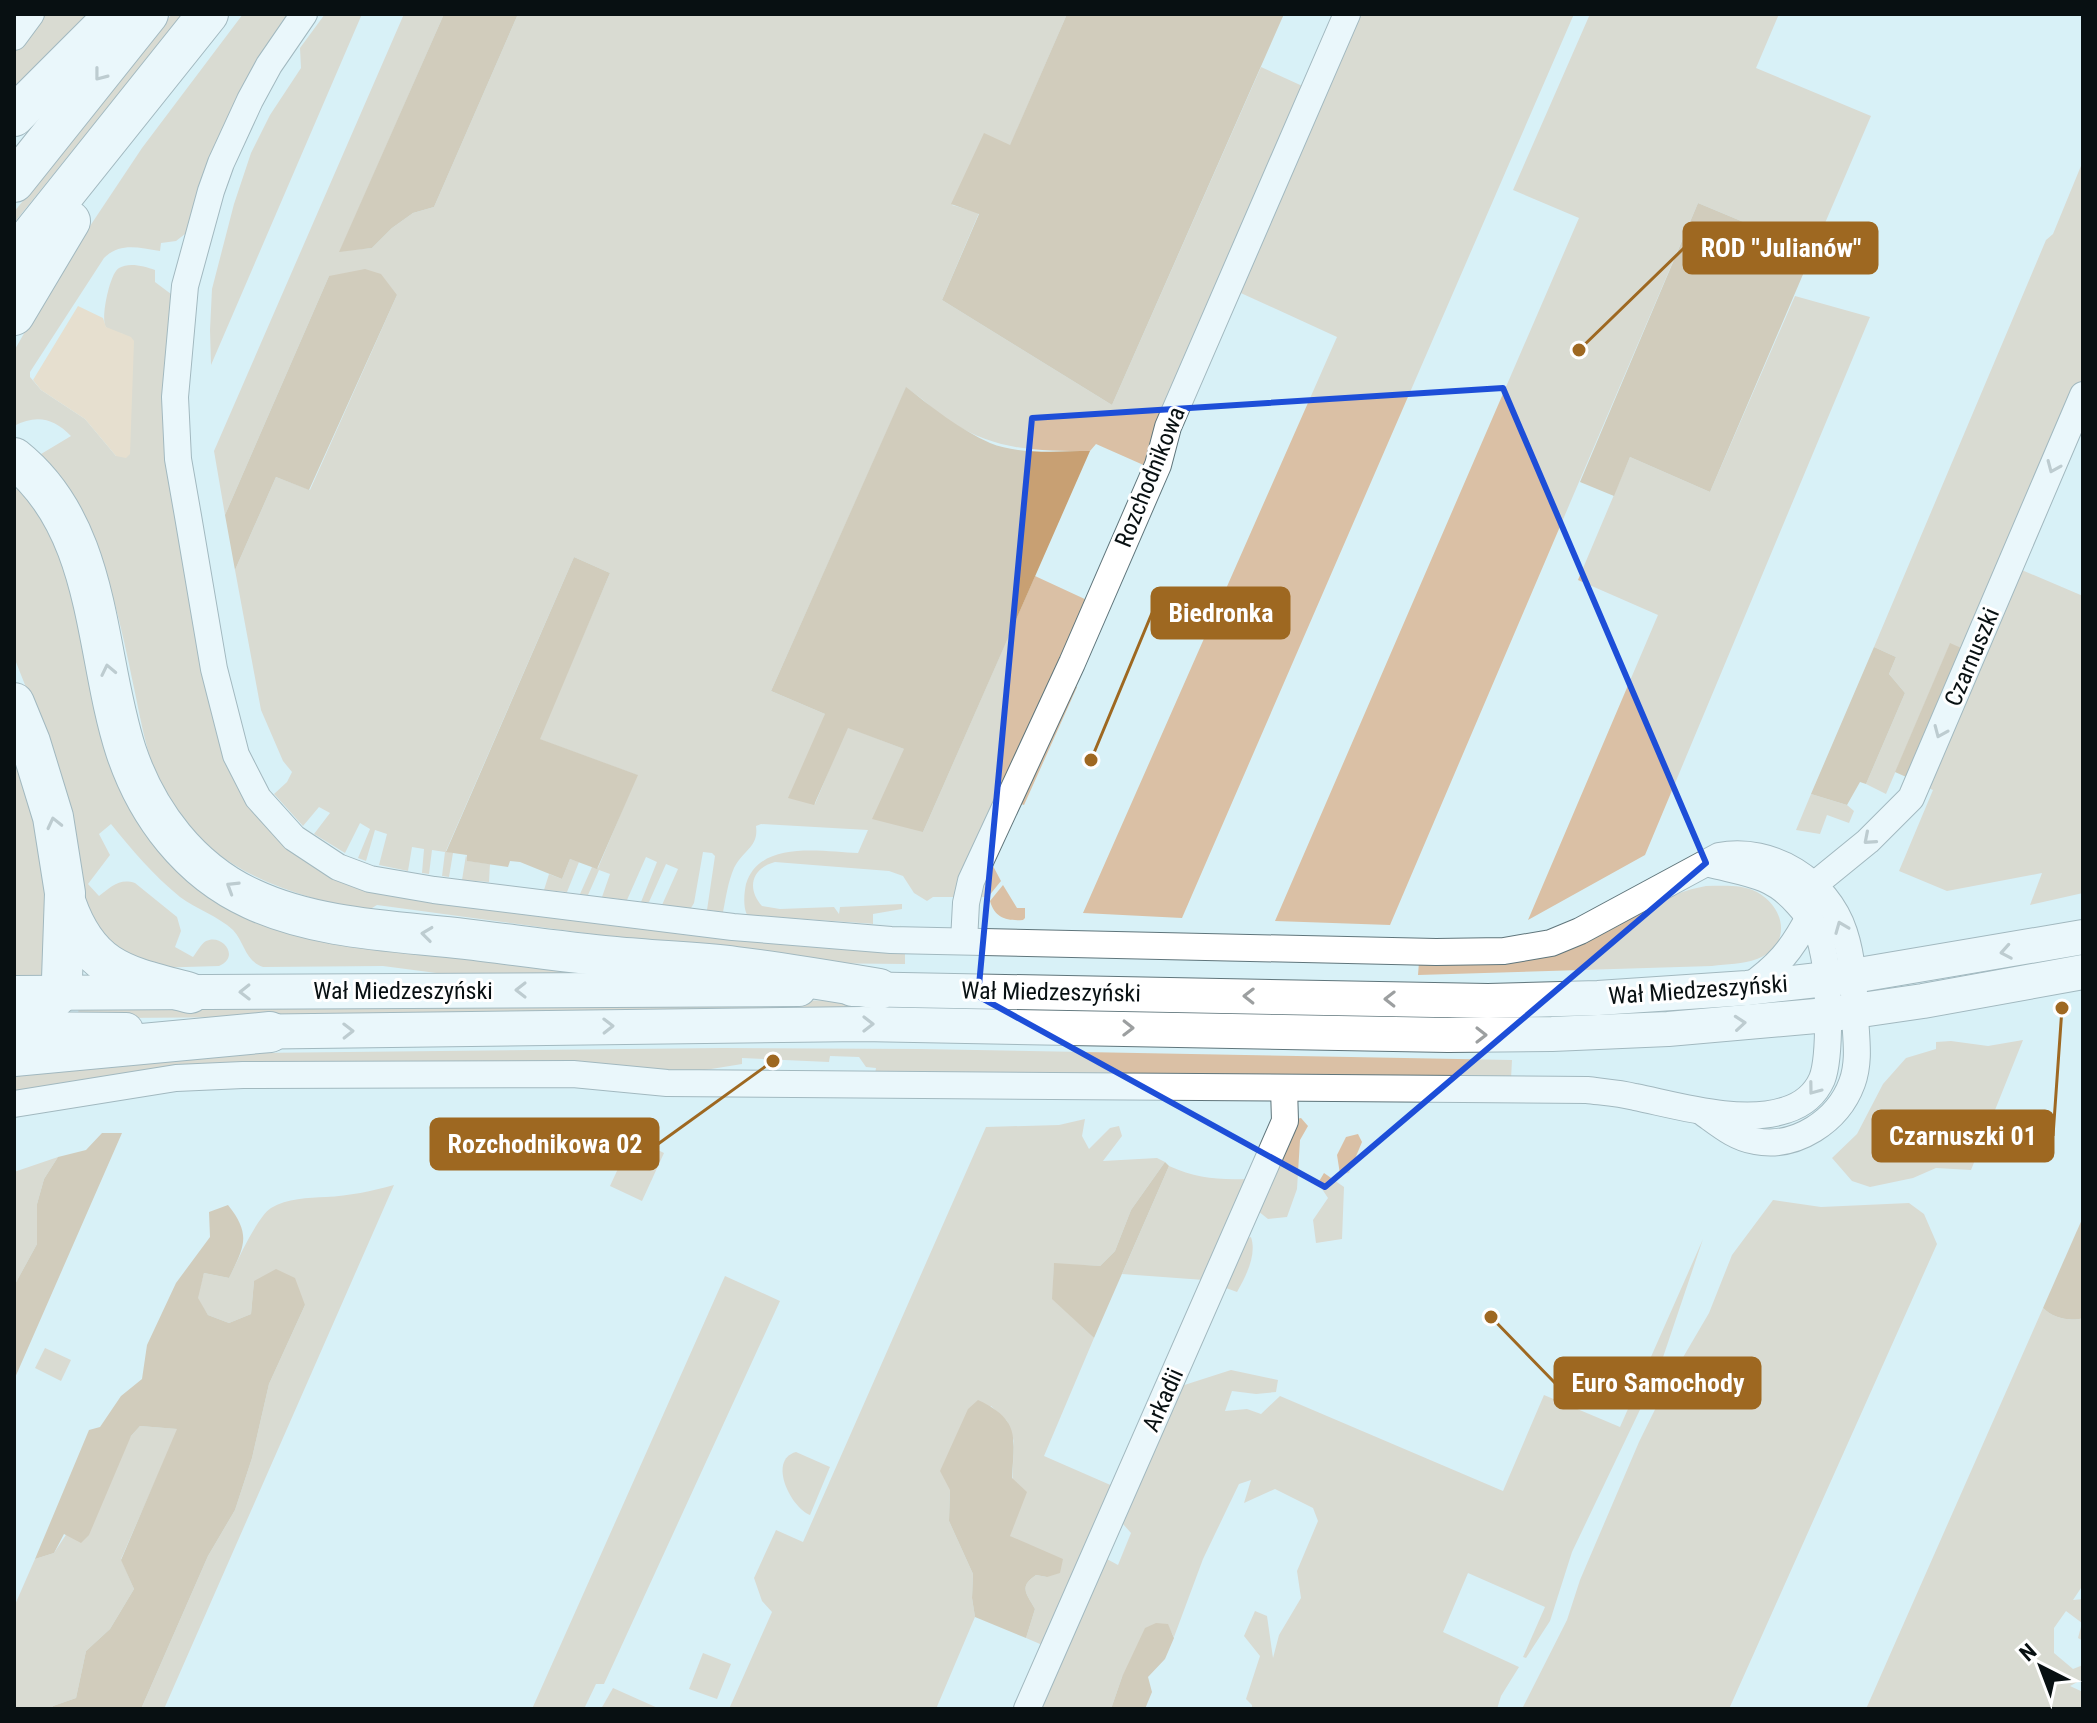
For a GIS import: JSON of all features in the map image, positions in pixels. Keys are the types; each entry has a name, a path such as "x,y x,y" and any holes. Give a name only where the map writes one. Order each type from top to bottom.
{"highway":[{"path":"14,116 116,14"},
{"path":"14,182 148,14"},
{"path":"14,257 208,14"},
{"path":"14,315 141,100"},
{"path":"14,458 52,500 82,560 125,748 140,788 163,824 188,854 236,891 267,905 324,920 616,957 735,967 879,989"},
{"path":"14,703 34,754 53,817 63,869 65,900 59,993 46,1006 14,1026"},
{"path":"65,900 80,936 104,963 130,976 190,993"},
{"path":"14,1056 270,1032"}],"main road":[{"name":"Wał Miedzeszyński","path":"14,993 879,989 1488,1001 1598,998 1840,978 1962,960 2083,937"},
{"name":"Wał Miedzeszyński","path":"14,1026 270,1032 862,1024 1497,1035 1668,1029 1841,1013 2083,972"}],"street":[{"path":"14,37 31,14"},
{"path":"14,1104 176,1078 258,1074 573,1074 667,1083 1587,1090 1638,1097 1702,1112 1775,1113 1810,1097 1824,1071 1841,1013 1844,931 1826,898 1791,869 1770,858 1753,854 1719,856 1580,931 1551,943 1523,949 1436,952 891,940 733,927 434,890 370,879 338,867 309,849 284,829 258,798 236,755 214,669 178,459 175,397 185,286 221,163 269,65 304,14"},
{"name":"Rozchodnikowa","path":"964,941 966,903 971,881 1072,663 1163,451 1168,427 1347,14"},
{"name":"Czarnuszki","path":"1814,885 1868,841 1911,798 2083,395"},
{"path":"1707,864 1758,874 1795,900 1809,917 1823,950 1840,978"},
{"path":"1747,988 1785,957 1809,917"},
{"name":"Arkadii","path":"1027,1709 1285,1121 1284,1088"}],"highlighted area":[{"path":"1503,388 1706,863 1325,1187 978,996 1032,418"}],"shaded area":[{"path":"42,14 94,14 14,95 14,51"},
{"path":"172,14 183,14 14,223 14,212"},
{"path":"243,14 294,14 185,234 176,241 161,243 160,251 123,248 104,258 30,372 30,377 41,390 85,419 116,456 123,334 112,331 104,323 107,296 112,278 119,268 132,265 155,270 155,282 171,294 173,305 178,526 215,728 228,766 247,800 271,830 300,857 905,949 905,964 806,963 377,905 367,911 314,898 263,880 216,852 195,835 177,814 160,785 149,753 120,625 102,564 77,507 41,454 71,436 58,425 44,420 30,420 14,426 14,351 56,277 142,148"},
{"path":"325,14 362,14 211,365 212,289 234,204 251,153 270,115 301,68 300,48"},
{"path":"404,14 444,14 340,251 372,248 413,213 434,207 518,14 1067,14 1010,146 952,205 979,213 942,300 1112,405 1261,67 1309,89 1148,467 1096,444 1090,451 1052,451 985,439 951,422 906,388 771,691 825,714 815,804 847,727 904,749 923,832 1035,576 1089,601 957,897 933,897 927,901 914,893 903,876 889,871 775,862 761,869 754,880 754,892 762,906 780,909 834,907 839,914 840,907 902,904 902,909 873,914 873,924 747,915 744,900 746,884 753,870 764,860 794,851 858,853 868,830 761,824 756,826 753,844 734,868 723,912 707,910 715,856 712,853 703,852 691,908 662,905 678,869 666,864 649,902 641,902 657,862 646,857 627,900 602,897 610,874 599,870 588,895 580,894 592,867 598,868 637,775 539,739 610,573 574,557 446,851 453,853 449,877 442,876 445,852 432,850 429,874 422,873 424,849 412,847 408,871 379,865 387,834 375,830 366,861 358,858 370,829 360,823 345,853 314,834 330,813 319,807 303,826 274,794 287,782 292,772 283,761 261,710 235,570 276,477 310,490 397,295 329,276 225,515 214,451"},
{"path":"444,14 518,14 434,207 413,213 372,248 339,252"},
{"path":"1067,14 1284,14 1112,405 942,300 979,214 951,204 984,133 1010,145"},
{"path":"1352,14 1574,14 1182,918 1083,913 1337,337 1232,289"},
{"path":"1590,14 1779,14 1756,68 1871,116 1813,251 1698,203 1390,925 1275,921 1579,218 1513,190"},
{"path":"2083,161 2083,376 1968,651 1950,644 1886,794 1866,784 1905,693 1889,674 1896,657 1874,647 2046,240 2053,234"},
{"path":"1698,203 1813,251 1710,492 1630,457 1614,496 1580,482"},
{"path":"365,269 381,274 397,295 309,490 276,477 235,570 225,515 329,276"},
{"path":"1795,296 1870,317 1645,855 1528,920 1658,615 1578,580 1630,457 1710,492"},
{"path":"78,306 103,318 106,327 134,341 130,454 126,458 116,456 85,419 41,390 33,380"},
{"path":"906,387 957,425 990,443 1026,451 1090,451 923,832 872,819 904,749 848,728 814,805 788,798 825,714 771,691"},
{"path":"19,487 41,515 56,544 192,881 635,975 444,974 383,966 263,967 252,961 233,930 180,897 161,880 111,824 99,834 110,855 88,884 99,896 120,883 135,883 177,917 181,931 175,947 193,957 204,942 212,939 223,943 229,952 225,962 219,966 151,968 137,965 85,918 49,746 14,657 14,492"},
{"path":"574,557 610,573 540,739 638,775 597,869 570,859 562,879 520,862 510,861 508,867 467,861 467,855 446,852"},
{"path":"2017,568 2083,596 2083,893 2030,905 2042,873 1947,891 1899,871 1933,790 1926,787"},
{"path":"1950,643 1968,651 1913,780 1895,772"},
{"path":"1874,647 1896,657 1889,674 1905,693 1866,784 1860,782 1847,805 1811,794"},
{"path":"1073,685 1077,687 993,866 1001,881 988,897 981,897 987,878 985,872"},
{"path":"14,753 41,847 49,897 42,978 14,979"},
{"path":"1811,794 1847,805 1854,811 1849,823 1827,815 1820,834 1796,830"},
{"path":"466,855 468,861 490,864 489,882 462,880"},
{"path":"570,859 579,862 567,892 544,890 549,874 562,879"},
{"path":"1003,885 1017,908 1025,908 1023,920 1002,917 992,907 990,901"},
{"path":"1706,886 1745,888 1767,899 1779,917 1781,927 1776,945 1757,959 1712,966 1418,975 1419,962 1502,962 1549,955 1620,925 1665,899"},
{"path":"905,1000 905,1012 119,1018 78,1015 79,1005"},
{"path":"2023,1040 1971,1170 1936,1168 1913,1178 1870,1187 1852,1181 1832,1158 1857,1134 1883,1084 1906,1058 1936,1049 1936,1042 1988,1046"},
{"path":"723,1048 1512,1060 1511,1079 875,1074 876,1068 866,1067 859,1057 830,1056 829,1062 742,1058 742,1064 705,1070 14,1093 14,1068 170,1054"},
{"path":"1301,1118 1308,1126 1300,1140 1297,1189 1287,1217 1268,1219 1258,1211 1292,1120"},
{"path":"1085,1119 1082,1136 1089,1149 1110,1128 1119,1126 1122,1136 1103,1161 1157,1158 1165,1162 1131,1210 1115,1251 1100,1266 1054,1264 1053,1299 1094,1338 1044,1456 1115,1487 1047,1647 1026,1638 1035,1609 1027,1595 1027,1583 1036,1575 1047,1577 1010,1536 1014,1441 1007,1421 991,1406 950,1490 949,1521 973,1574 975,1617 936,1709 729,1709 772,1612 762,1601 754,1578 776,1530 803,1542 986,1127 1059,1125"},
{"path":"102,1133 122,1133 14,1380 14,1286 37,1244 37,1204 44,1179 58,1157 86,1150"},
{"path":"1358,1134 1362,1142 1349,1173 1340,1174 1337,1155 1346,1137"},
{"path":"658,1150 664,1153 642,1201 610,1186 622,1160 634,1165 639,1152 651,1158"},
{"path":"58,1157 44,1179 37,1204 37,1244 14,1286 14,1172"},
{"path":"1165,1162 1169,1166 1094,1338 1052,1299 1054,1263 1100,1266 1115,1251 1131,1210"},
{"path":"1169,1166 1207,1177 1246,1179 1204,1280 1122,1274"},
{"path":"1324,1173 1344,1187 1342,1239 1316,1243 1313,1220 1328,1198 1318,1183"},
{"path":"394,1185 164,1709 141,1709 208,1556 235,1510 252,1458 269,1384 305,1305 254,1281 251,1314 229,1323 208,1315 197,1298 204,1273 229,1278 260,1220 277,1205"},
{"path":"1773,1200 1821,1207 1909,1203 1924,1214 1937,1244 1729,1709 1522,1709 1567,1620 1580,1580 1639,1442 1668,1383 1709,1313 1732,1255"},
{"path":"228,1205 243,1233 242,1249 229,1278 204,1273 198,1298 208,1315 229,1323 251,1314 254,1281 276,1269 295,1278 305,1305 269,1384 252,1458 235,1510 208,1556 141,1709 51,1709 76,1698 86,1651 110,1629 134,1589 121,1560 177,1429 140,1426 131,1436 89,1535 81,1543 64,1534 54,1553 35,1559 89,1430 100,1427 121,1396 142,1379 147,1345 176,1283 210,1237 209,1212"},
{"path":"2083,1217 2083,1318 2057,1317 2043,1308"},
{"path":"1251,1237 1252,1258 1244,1279 1237,1292 1226,1288 1243,1240"},
{"path":"1703,1239 1658,1372 1572,1552 1550,1621 1526,1658 1523,1657 1545,1607 1468,1573 1443,1632 1519,1667 1501,1696 1497,1709 1252,1709 1246,1699 1260,1656 1244,1636 1255,1611 1267,1616 1273,1658 1279,1635 1301,1598 1297,1571 1318,1521 1313,1508 1275,1489 1244,1503 1251,1480 1239,1484 1203,1559 1174,1637 1167,1624 1122,1677 1111,1709 1036,1709 1105,1558 1118,1565 1131,1533 1123,1524 1124,1504 1175,1388 1231,1370 1278,1380 1276,1392 1256,1394 1232,1391 1225,1411 1247,1409 1261,1414 1280,1396 1503,1491 1544,1395 1620,1427"},
{"path":"725,1276 780,1301 604,1684 596,1684 584,1709 532,1709"},
{"path":"2043,1308 2062,1318 2083,1318 2083,1585 2073,1600 2083,1599 2083,1641 2078,1638 2082,1623 2066,1611 2054,1628 2054,1653 2073,1669 2083,1665 2083,1679 2070,1686 2083,1692 2083,1709 1866,1709"},
{"path":"45,1348 71,1360 61,1381 35,1368"},
{"path":"978,1400 992,1407 1008,1423 1013,1441 1012,1478 1027,1492 1010,1536 1063,1559 1060,1573 1047,1577 1036,1575 1027,1583 1027,1595 1035,1609 1026,1638 975,1617 973,1574 949,1521 950,1490 940,1471 968,1409"},
{"path":"140,1426 178,1429 121,1559 134,1589 110,1629 86,1651 76,1698 51,1709 14,1709 14,1607 35,1559 54,1553"},
{"path":"796,1452 830,1467 810,1515 796,1503 785,1484 783,1464 787,1457"},
{"path":"1156,1623 1168,1624 1174,1638 1165,1659 1148,1677 1152,1692 1145,1709 1111,1709 1145,1628"},
{"path":"703,1653 731,1664 717,1699 689,1689"},
{"path":"613,1688 660,1709 601,1709"}],"place":[{"name":"ROD \"Julianów\"","path":"1579,350"},
{"name":"Biedronka","path":"1091,760"},
{"name":"Czarnuszki 01","path":"2062,1008"},
{"name":"Rozchodnikowa 02","path":"773,1061"},
{"name":"Euro Samochody","path":"1491,1317"}]}
